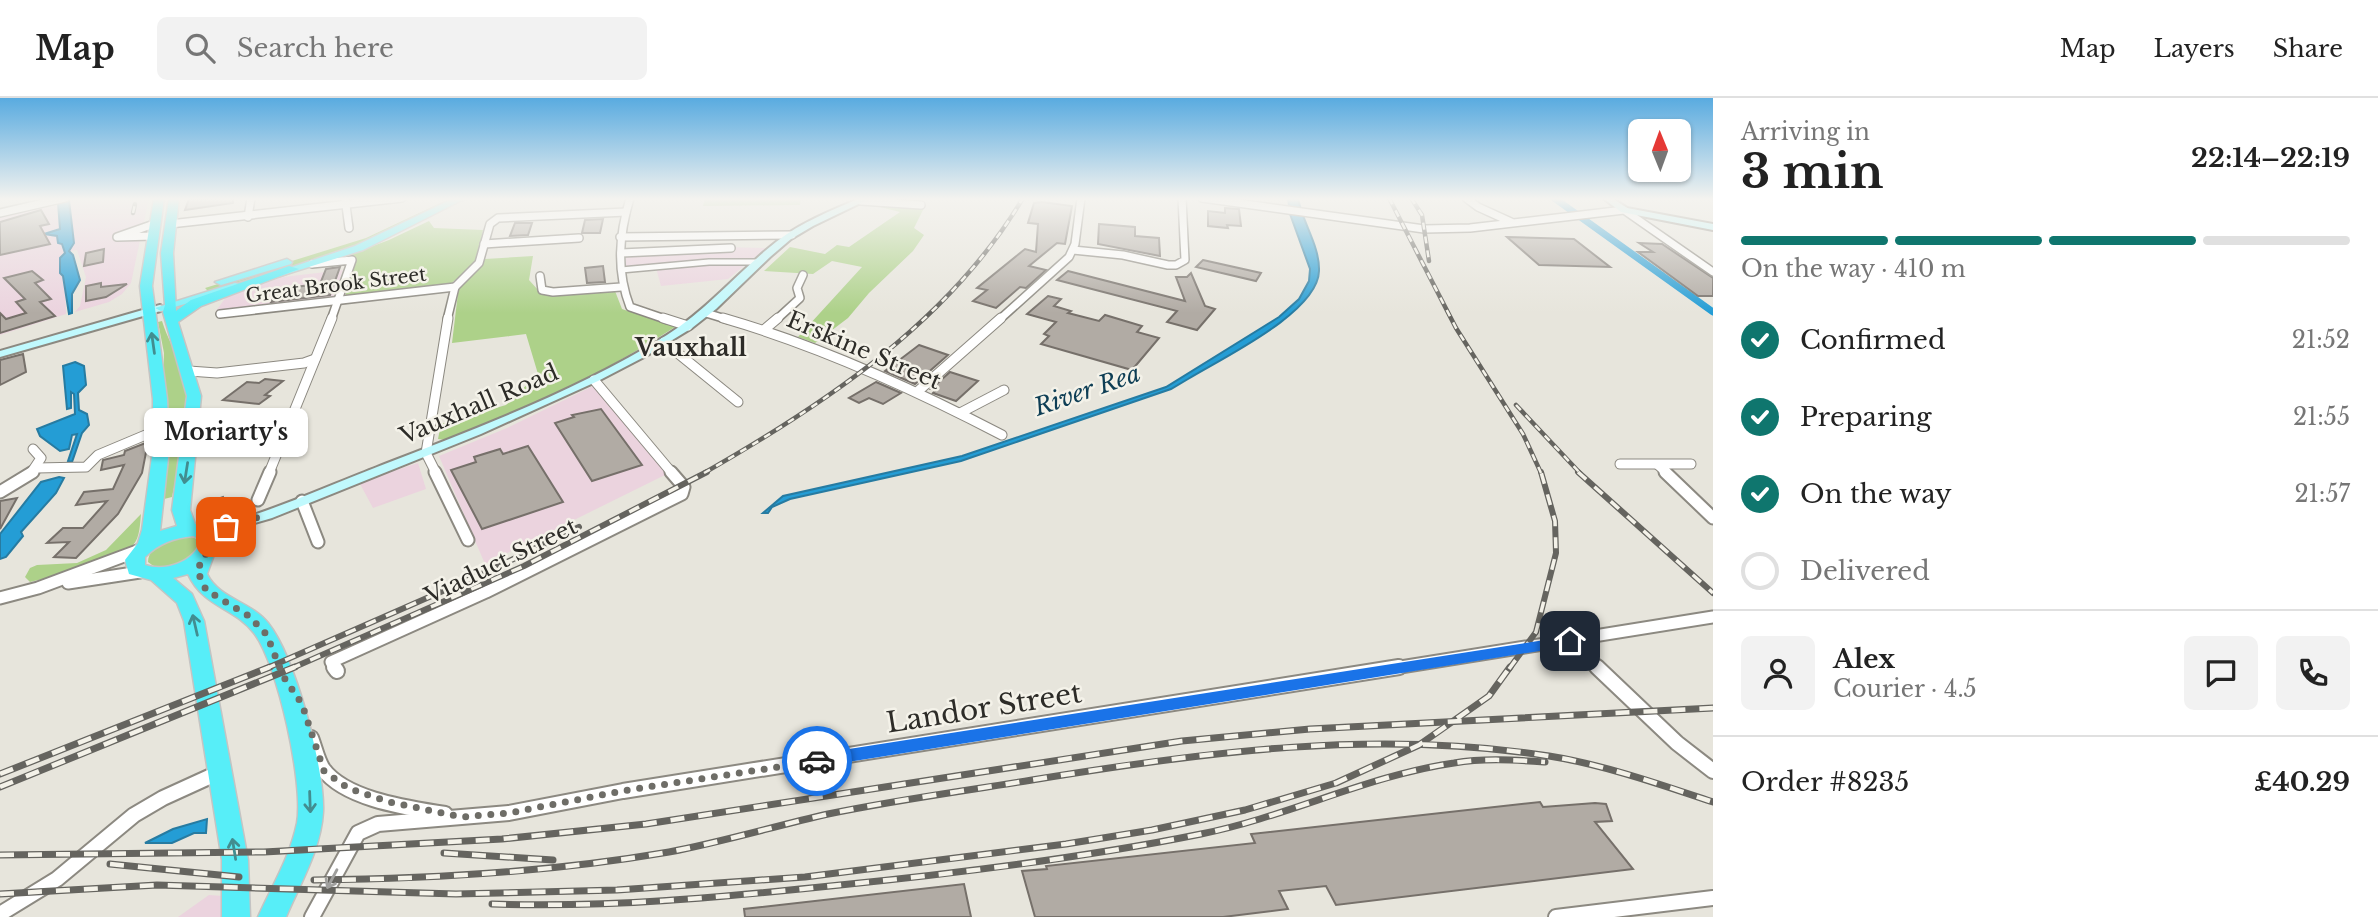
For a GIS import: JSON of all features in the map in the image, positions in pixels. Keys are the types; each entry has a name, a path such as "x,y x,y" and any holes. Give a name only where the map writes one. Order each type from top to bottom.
{"highway":[{"path":"152,236 146,280 161,306 190,377 193,424 181,510 187,528 211,538 197,570 206,590 259,625 273,647 283,676 309,781 311,810 302,850 272,917"},
{"path":"170,236 167,271 153,337 160,399 161,449 151,530 144,548 134,560 136,569 177,590 190,608 235,860 236,917"},
{"path":"161,306 203,300 293,269"},
{"path":"144,548 169,534 197,531"},
{"path":"148,573 177,570 206,552"}],"main road":[{"path":"0,354 161,306 360,236"},
{"path":"293,269 359,248 383,236"},
{"name":"Vauxhall Road","path":"197,531 219,529 302,501 490,428 594,380 663,342 706,313 791,236"},
{"path":"0,344 161,306"},
{"name":"Vauxhall Road","path":"206,552 259,516"}],"street":[{"path":"468,540 426,453 455,287 479,263 486,236"},
{"path":"687,236 620,237 621,287 630,307 688,326"},
{"path":"917,392 1069,257 1075,236"},
{"path":"1073,250 1123,255 1175,265 1185,260 1184,236"},
{"path":"1662,236 1713,272"},
{"path":"484,244 579,238"},
{"path":"621,253 731,248"},
{"path":"258,500 339,300 352,260 313,264"},
{"path":"621,270 709,262 760,262"},
{"path":"765,329 800,298 797,288 803,275"},
{"path":"540,276 542,290 552,292 621,287"},
{"name":"Great Brook Street","path":"220,314 455,287"},
{"name":"Erskine Street","path":"706,313 765,329 917,392 1002,435"},
{"path":"663,342 738,402"},
{"path":"190,377 309,362 315,359"},
{"name":"Viaduct Street","path":"334,667 680,496 684,489 671,470 594,380"},
{"path":"960,412 1004,390"},
{"path":"36,468 86,467 97,455 148,434"},
{"path":"0,492 19,482 36,468 41,460 33,450"},
{"path":"1620,464 1691,464"},
{"path":"1658,465 1713,518"},
{"path":"302,501 318,542"},
{"path":"0,598 38,588 144,548"},
{"path":"38,588 148,573"},
{"name":"Landor Street","path":"312,917 352,842 363,830 389,822 509,813 622,791 1713,617"},
{"path":"1570,641 1677,743 1713,771"},
{"path":"283,676 299,697 320,763 333,780 377,798 462,817"},
{"path":"0,914 57,879 134,815 163,798 220,772"},
{"path":"1556,917 1713,898"}],"shaded area":[{"path":"0,236 141,236 131,283 122,294 109,302 75,312 80,306 86,277 77,250 66,252 60,258 60,273 65,281 66,314 0,335"},
{"path":"723,247 766,248 728,279 661,286 656,268 626,271 626,253"},
{"path":"343,270 333,297 216,311 226,297 283,277"},
{"path":"593,386 667,474 485,564 439,456 507,428"},
{"path":"418,463 426,489 373,508 359,482"},
{"path":"209,895 223,896 222,917 178,917"}],"green space":[{"path":"377,236 348,250 208,291 205,288"},
{"path":"397,236 482,236 476,263 449,285 345,297 356,259 345,258 346,256"},
{"path":"865,236 923,236 913,251 869,293 848,318 815,343 798,337 862,267 832,261 813,274 764,271 790,247 825,254 837,245 849,247"},
{"path":"533,256 529,280 539,291 615,291 622,309 675,327 564,389 446,440 438,439 441,424 506,405 538,374 526,334 452,343 459,285 485,259"},
{"path":"162,321 181,367 187,415 172,497 160,500 164,353 158,322"},
{"path":"141,514 137,538 133,545 113,557 30,582 25,577 30,568 37,565 77,563 106,550"},
{"path":"189,536 200,540 201,544 184,561 162,568 148,562 157,546"}],"water":[{"path":"57,236 73,236 74,243 69,251 73,255 80,280 72,294 72,313 69,314 63,276 60,273 60,258 65,253 62,244 58,243"},
{"path":"1298,236 1311,236 1319,262 1314,287 1303,303 1265,333 1171,389 961,461 790,499 772,507 768,513 763,513 783,496 962,456 1166,387 1279,317 1299,299 1309,281 1310,269"},
{"path":"75,362 84,366 86,385 78,393 79,410 87,414 89,425 82,433 72,462 68,461 77,434 72,435 69,449 60,451 40,436 37,429 75,414 74,394 71,392 71,408 67,409 63,366"},
{"path":"64,478 56,493 21,532 23,536 6,557 0,559 0,534 41,482"},
{"path":"207,819 206,833 194,833 172,843 145,843 173,829"}],"building":[{"path":"0,236 46,236 50,244 0,255"},
{"path":"1037,236 1066,236 1065,244 1057,243 1029,266 1046,270 1026,288 1020,287 996,308 973,301 987,290 977,288 1025,249 1036,252"},
{"path":"1098,236 1159,238 1160,256 1098,244"},
{"path":"1507,237 1574,239 1610,267 1539,265"},
{"path":"1639,243 1662,244 1713,278 1713,296 1698,296 1638,252 1653,252"},
{"path":"104,249 103,262 84,266 86,253"},
{"path":"1203,260 1261,273 1256,281 1196,267"},
{"path":"603,266 605,282 587,283 585,268"},
{"path":"340,267 330,295 271,302 277,289 320,284 326,269"},
{"path":"32,271 43,280 35,283 51,299 40,302 55,316 0,333 0,313 6,319 26,313 16,302 25,299 4,278"},
{"path":"1068,271 1185,301 1176,277 1187,277 1191,273 1205,306 1215,309 1197,330 1167,322 1177,311 1057,280"},
{"path":"101,283 101,287 127,284 106,297 86,301 86,286"},
{"path":"1048,296 1061,299 1054,306 1071,311 1068,313 1099,321 1105,315 1142,326 1137,332 1159,338 1132,370 1041,344 1049,336 1044,334 1056,322 1027,314"},
{"path":"919,345 948,355 915,384 885,371"},
{"path":"23,354 26,372 0,385 0,360"},
{"path":"950,372 978,381 956,401 933,393 936,390 931,389"},
{"path":"265,379 283,381 265,395 270,396 259,404 223,400 247,382 259,383"},
{"path":"876,382 901,393 883,404 869,398 859,403 849,398"},
{"path":"601,409 642,465 592,481 555,423 574,417 572,415"},
{"path":"148,442 142,473 118,514 76,558 54,557 69,542 47,543 63,528 83,528 107,501 76,505 84,492 113,489 124,465 101,470 103,460 124,455 125,451"},
{"path":"528,446 563,502 482,529 451,470 476,462 474,457 500,449 503,454"},
{"path":"223,497 229,518 212,522 206,503"},
{"path":"17,498 0,529 0,501"},
{"path":"1540,802 1543,807 1606,804 1612,821 1595,822 1633,869 1336,905 1326,886 1279,891 1288,909 1223,917 1035,917 1022,871 1047,869 1046,866 1255,843 1251,834"},
{"path":"964,884 971,917 745,917 744,909"}],"waterway":[{"path":"1607,236 1713,312"}],"railway":[{"path":"704,473 795,418 881,356 922,321 959,283 997,236"},
{"path":"1409,236 1456,328 1523,434 1541,473"},
{"path":"1425,236 1429,261"},
{"path":"1516,405 1580,473"},
{"path":"290,669 524,566 707,472"},
{"path":"1509,669 1536,632 1556,553 1555,521 1541,472"},
{"path":"1578,472 1713,593"},
{"path":"265,669 493,569 579,527"},
{"path":"265,669 270,667"},
{"path":"0,787 295,667"},
{"path":"1452,722 1489,696 1510,667"},
{"path":"0,774 265,669"},
{"path":"1452,722 1713,708"},
{"path":"0,855 264,852 502,839 646,824 1182,741 1310,729 1452,722"},
{"path":"1420,744 1452,722"},
{"path":"0,894 157,885 456,894 617,890 805,877 1066,844 1152,830 1245,810 1336,783 1420,744"},
{"path":"314,880 403,878 581,865 689,848 828,814 1096,770 1290,747 1420,744"},
{"path":"1420,744 1484,748 1570,760 1713,802"},
{"path":"492,904 623,903 710,897 1021,864 1156,843 1233,827 1359,786 1422,769 1477,760 1545,762"},
{"path":"444,853 553,860"},
{"path":"110,864 239,877"}],"way so far":[{"path":"226,527 259,516 203,555 197,570 201,583 206,590 249,616 267,635 283,676 302,704 324,771 333,780 348,788 414,809 462,817 509,813 622,791 817,761"}],"place":[{"name":"Moriarty's","path":"226,527"}],"district":[{"name":"Vauxhall","path":"691,347"}],"route":[{"path":"817,761 1570,641"}],"water label":[{"name":"River Rea","path":"1087,390"}]}
